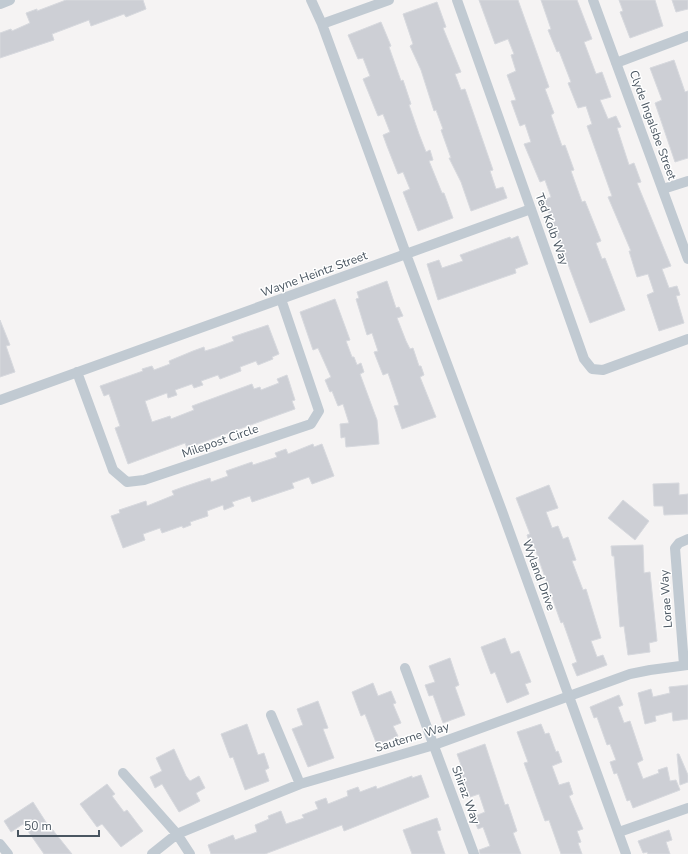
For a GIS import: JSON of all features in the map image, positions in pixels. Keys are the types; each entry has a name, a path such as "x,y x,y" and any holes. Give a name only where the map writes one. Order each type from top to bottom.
{"street":[{"path":"312,0 406,254"},
{"path":"322,24 389,0"},
{"name":"Ted Kolb Way","path":"457,0 584,359 592,369 603,370 688,339"},
{"name":"Clyde Ingalsbe Street","path":"594,0 688,259"},
{"path":"616,63 688,36"},
{"path":"662,189 688,180"},
{"name":"Wayne Heintz Street","path":"0,400 531,209"},
{"name":"Wyland Drive","path":"406,254 570,697 626,854"},
{"name":"Milepost Circle","path":"77,372 113,470 127,482 144,480 311,424 319,411 281,299"},
{"name":"Lorae Way","path":"686,665 675,548 680,543 688,539"},
{"name":"Sauterne Way","path":"152,854 177,834 300,784 434,745 630,674 686,665"},
{"name":"Shiraz Way","path":"405,668 474,854"},
{"path":"271,715 300,784"},
{"path":"123,773 177,834 190,854"},
{"path":"619,832 688,808"},
{"path":"0,844 8,854"}],"building":[{"path":"66,0 143,0 146,9 126,17 124,14 91,26 89,20 52,34 54,40 0,58 0,33 11,29 12,31 30,23 26,13 37,9 37,11"},
{"path":"479,0 518,0 549,87 545,89 554,113 551,115 562,146 565,145 574,170 571,171 582,202 585,201 601,241 596,243 602,259 605,258 625,310 590,323 544,200 551,197 545,180 540,182 524,144 531,142 525,124 520,126 511,101 516,100 507,75 516,71 511,55 514,54 508,39 495,44"},
{"path":"541,0 577,0 592,39 584,42 596,74 602,72 611,97 600,100 608,119 616,116 621,127 617,128 629,165 634,163 641,182 637,183 671,266 662,269 669,288 677,286 680,295 676,296 684,323 659,331 647,295 654,292 648,274 637,277 629,251 631,251 608,197 612,196 587,126 592,124 586,106 578,108 568,83 571,82 559,51 557,52 548,30 551,29"},
{"path":"619,0 655,0 663,26 630,38 620,12 623,11"},
{"path":"672,0 688,0 688,9 676,12"},
{"path":"437,2 446,27 443,28 461,72 455,74 461,90 465,89 493,170 490,171 496,189 503,187 507,198 471,211 461,182 449,158 451,158 441,130 443,129 436,110 434,111 421,70 410,46 413,44 403,14"},
{"path":"381,22 391,46 389,47 401,81 403,80 411,104 409,105 419,134 426,152 430,150 433,160 429,161 442,193 444,193 453,218 418,231 403,192 410,189 403,172 398,174 383,135 390,132 383,114 378,116 363,79 370,76 363,58 358,59 348,35"},
{"path":"674,60 685,92 688,91 688,158 675,162 655,103 662,100 650,68"},
{"path":"518,236 528,264 515,269 516,273 438,300 427,264 439,260 442,268 463,261 460,255 510,237 511,239"},
{"path":"387,281 396,308 399,307 403,316 397,318 410,349 413,348 419,366 421,366 424,375 420,377 436,417 402,429 394,406 399,405 388,373 383,375 374,352 378,351 372,333 367,335 356,299 359,298 357,292"},
{"path":"335,299 350,340 346,341 352,357 354,357 357,365 361,363 364,372 360,374 377,420 379,444 346,447 345,437 341,438 340,424 349,423 343,404 338,406 332,391 330,392 325,380 331,377 318,348 313,350 300,312"},
{"path":"0,320 10,345 6,346 15,372 0,377"},
{"path":"268,325 279,354 272,357 273,359 258,365 256,361 240,367 241,371 220,379 218,375 201,381 203,385 194,388 192,384 175,390 177,395 168,398 167,393 145,401 152,422 170,416 171,419 194,410 192,406 252,384 254,389 260,387 261,390 279,383 277,379 287,375 295,400 292,401 295,409 187,448 185,443 128,464 115,428 120,426 109,394 104,396 100,386 143,371 142,369 152,366 154,370 170,364 169,361 204,347 205,351 215,348 234,341 232,337"},
{"path":"313,444 314,447 322,444 334,476 312,484 309,477 292,483 294,488 252,502 250,496 232,502 234,506 224,510 223,505 207,511 208,516 190,522 191,525 183,528 182,526 162,533 160,528 143,534 145,540 123,548 111,516 120,513 119,510 146,501 147,506 174,495 172,491 210,478 211,482 228,476 226,471 252,462 253,465 277,457 275,453 286,449 288,454"},
{"path":"679,483 679,495 688,494 688,514 664,515 663,506 654,506 653,484"},
{"path":"549,485 558,508 546,512 552,528 558,526 563,539 568,537 576,560 572,561 583,590 586,589 601,638 591,641 597,657 603,655 607,665 577,676 572,664 577,662 563,622 561,623 534,546 531,547 527,535 530,534 516,498"},
{"path":"623,500 649,521 635,540 608,518"},
{"path":"643,545 644,573 650,572 657,641 649,643 650,652 628,655 624,626 620,627 614,556 612,556 611,546"},
{"path":"505,638 511,654 519,651 531,682 525,684 529,694 507,703 495,672 491,674 481,647"},
{"path":"450,658 459,685 455,687 465,715 443,723 433,695 429,696 425,685 435,682 429,666"},
{"path":"373,683 378,696 391,691 396,703 393,704 401,723 393,726 398,736 377,745 365,714 361,716 352,692"},
{"path":"688,685 688,719 673,721 672,712 655,716 656,721 645,724 638,693 651,689 653,697 670,693 669,687"},
{"path":"619,695 623,705 618,707 624,723 630,721 643,760 637,763 643,779 659,773 658,770 667,767 670,781 676,780 680,790 633,808 630,800 627,801 617,773 614,774 610,762 616,760 610,744 607,745 597,717 594,718 590,707"},
{"path":"318,701 328,728 323,729 334,758 308,767 292,729 303,725 297,709"},
{"path":"247,724 258,755 264,753 269,768 265,770 269,781 245,790 233,757 230,758 221,734"},
{"path":"541,724 545,734 549,733 556,752 558,751 562,762 552,766 559,785 569,782 573,794 569,796 583,829 577,831 581,842 578,843 582,854 561,854 549,820 545,821 524,763 528,762 517,732"},
{"path":"485,744 505,805 508,804 517,831 513,833 521,854 480,854 479,850 490,846 483,827 478,829 473,817 485,812 479,794 467,798 457,766 461,765 457,754"},
{"path":"174,749 186,776 190,781 199,776 205,788 196,793 200,801 179,812 162,784 155,788 150,777 162,771 156,758"},
{"path":"677,754 679,754 688,775 688,782 680,785"},
{"path":"421,775 429,797 344,831 342,825 265,854 211,854 208,845 233,835 235,840 257,832 255,825 269,819 268,816 281,811 286,824 304,818 302,815 318,809 315,802 326,798 328,804 348,796 347,791 358,787 360,792 376,786 377,789 412,776 412,778"},
{"path":"107,784 115,794 112,796 124,812 127,810 143,831 121,847 102,824 97,827 80,804"},
{"path":"33,802 51,830 52,829 72,854 44,854 23,824 11,832 4,821"},
{"path":"437,818 441,830 437,831 445,854 412,854 403,830"},
{"path":"669,830 672,840 666,842 670,854 643,853 638,841"}]}
